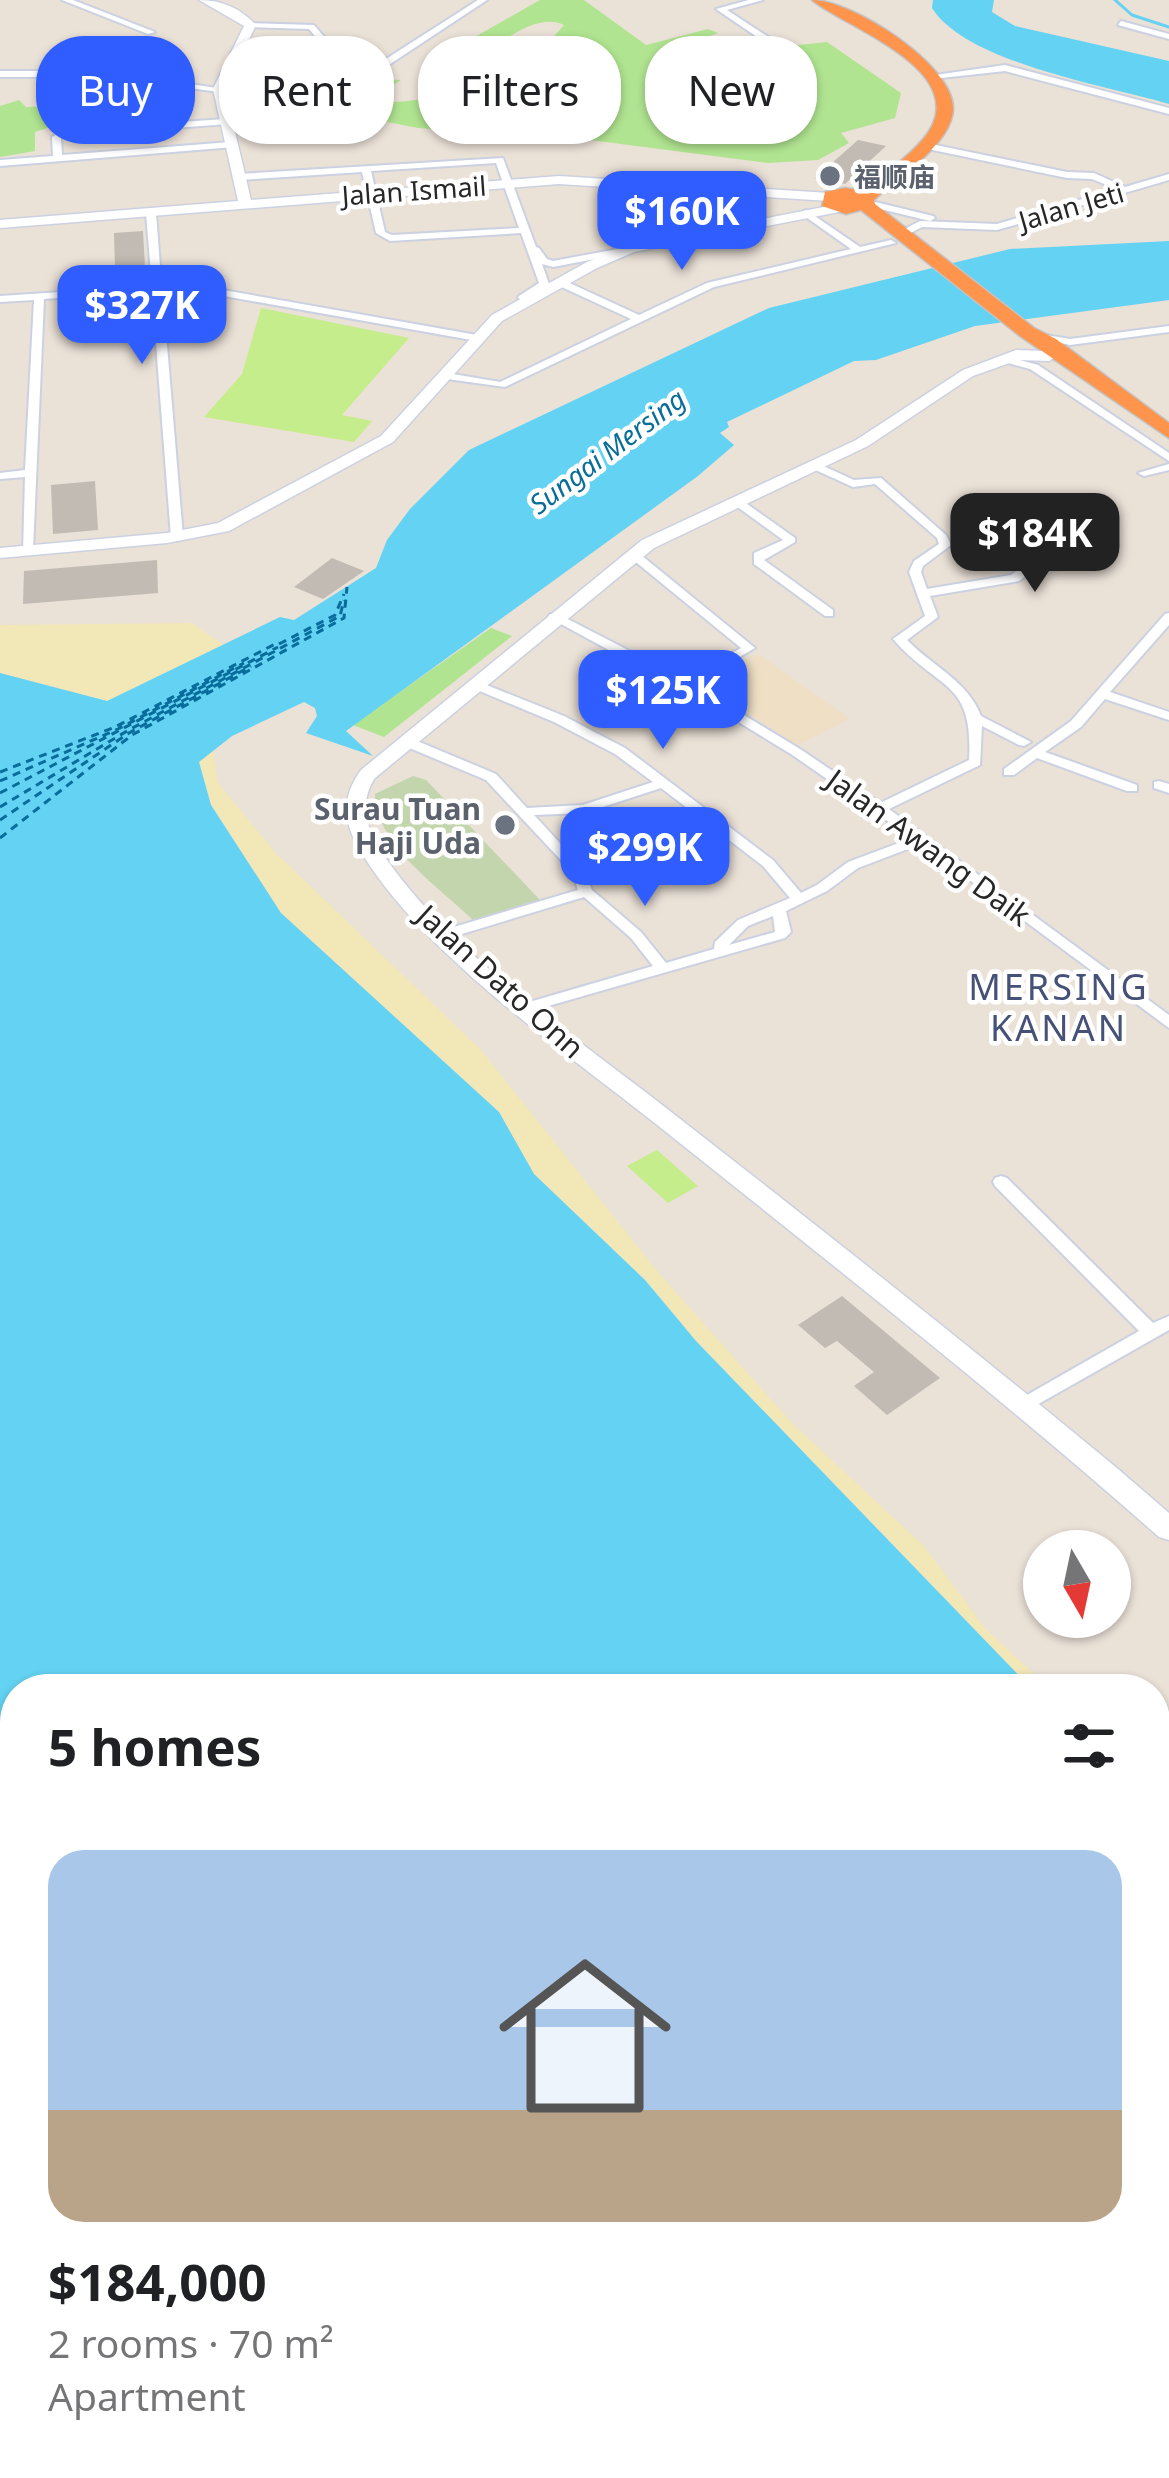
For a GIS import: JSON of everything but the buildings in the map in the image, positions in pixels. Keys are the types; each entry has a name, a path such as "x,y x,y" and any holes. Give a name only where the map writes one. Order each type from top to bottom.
{"highway":[{"path":"808,0 907,58 933,91 936,113 932,124 852,202"},
{"path":"819,0 915,57 942,90 946,113 926,146 852,202"},
{"path":"852,202 1161,438"}],"street":[{"path":"66,0 152,32"},
{"path":"205,0 238,14 250,25 311,27 322,37 338,70 361,73 378,68 483,0"},
{"path":"759,0 720,9 761,36"},
{"path":"1121,23 1169,37"},
{"path":"245,36 250,25"},
{"path":"932,76 999,68 1048,79 1040,84 1169,115"},
{"path":"0,74 107,74 219,89"},
{"path":"58,159 56,137 64,133 219,122"},
{"path":"0,164 231,146 245,203"},
{"path":"926,146 1067,176 1094,176 1125,190"},
{"path":"0,553 178,537 223,527 387,439 497,318 544,285 500,160 239,177"},
{"path":"366,169 381,233 390,238 526,230"},
{"name":"Jalan Jeti","path":"972,228 997,226 1169,177"},
{"name":"Jalan Ismail","path":"0,224 573,179 852,202"},
{"path":"721,190 806,204 763,220"},
{"path":"532,248 548,264 852,202 972,228"},
{"path":"151,213 178,537"},
{"path":"806,213 858,250"},
{"path":"451,372 501,386 711,285 901,241 920,224 972,228"},
{"path":"497,318 623,251"},
{"path":"538,266 554,278 592,265"},
{"path":"560,282 641,320"},
{"path":"0,299 159,285 478,338"},
{"path":"27,550 39,296"},
{"path":"1144,473 1169,462 1161,438 1034,367 1037,347 1169,328"},
{"name":"Jalan Dato Onn","path":"1037,347 959,377 896,424 632,554 405,741 359,783 354,807 373,854 442,935 524,1008 1026,1404 1169,1529"},
{"path":"451,372 519,378"},
{"path":"815,466 853,484 877,480 943,537 941,549 916,567 932,617 900,637 900,643 966,695 980,720 1024,742"},
{"path":"0,476 31,473"},
{"path":"736,501 790,540 758,556 758,561 829,613"},
{"path":"176,517 200,526 223,527"},
{"path":"924,593 1016,578 1088,523"},
{"path":"632,554 749,648 688,682"},
{"name":"Jalan Awang Daik","path":"554,617 688,682 878,808 1169,1023"},
{"path":"1009,772 1074,726 1169,617"},
{"path":"474,684 590,733 768,863 800,900"},
{"path":"1102,694 1169,716"},
{"path":"878,808 975,762 980,720"},
{"path":"405,741 486,774 578,871 586,892 636,935 662,968"},
{"path":"1037,754 1132,788"},
{"path":"521,812 584,809 664,783"},
{"path":"723,952 720,945 732,930 800,900 853,865 921,839"},
{"path":"442,935 586,892"},
{"path":"524,1008 784,932 778,909"},
{"path":"1001,1183 1151,1332"},
{"path":"1026,1404 1169,1322"}],"shaded area":[{"path":"758,654 850,719 797,745 698,681"}],"green space":[{"path":"540,0 584,0 645,44 645,144 817,144 817,43 827,42 901,93 895,118 841,133 849,143 818,160 768,163 621,144 621,36 554,36 564,25 552,22 538,23 512,36 477,36"},
{"path":"708,29 718,33 709,36 681,36"},
{"path":"19,100 26,107 36,107 35,151 0,157 0,106"},
{"path":"418,100 418,128 394,123 395,102"},
{"path":"261,308 409,338 342,415 372,421 354,442 204,417 242,374"},
{"path":"491,628 512,636 384,737 353,725"},
{"path":"413,776 426,780 541,901 473,920 427,879 386,830 375,794"},
{"path":"657,1150 698,1186 668,1203 627,1166"}],"sand":[{"path":"192,623 225,646 107,701 0,673 0,625"},
{"path":"213,748 218,783 275,852 480,1049 658,1272 792,1423 924,1546 985,1628 1034,1674 1018,1674 696,1341 645,1280 534,1174 499,1112 281,913 211,805 199,762"}],"water":[{"path":"933,0 994,0 992,12 1015,26 1169,61 1169,104 1006,58 950,27 932,8"},
{"name":"Sungai Mersing","path":"1169,241 1169,300 975,326 876,360 854,361 727,422 729,427 720,433 734,445 698,476 346,731 373,756 306,733 317,716 315,708 304,702 232,736 199,762 211,805 281,913 499,1112 534,1174 645,1280 696,1341 1018,1674 0,1674 0,673 107,701 280,617 294,620 376,568 387,540 410,509 469,450 769,308 1010,249"}],"waterway":[{"path":"1115,0 1132,15 1169,27"}],"ferry route":[{"path":"0,838 132,735 344,618 347,587"},
{"path":"279,644 335,615 344,594"},
{"path":"0,807 127,731 340,616 344,600"},
{"path":"0,772 115,727 279,642"},
{"path":"0,793 278,647"},
{"path":"0,781 118,729 244,663"},
{"path":"0,820 129,733 251,666"}],"place":[{"name":"福顺庙","path":"830,176"},
{"name":"Surau Tuan Haji Uda","path":"505,825"}],"district":[{"name":"MERSING KANAN","path":"1059,1006"}]}
